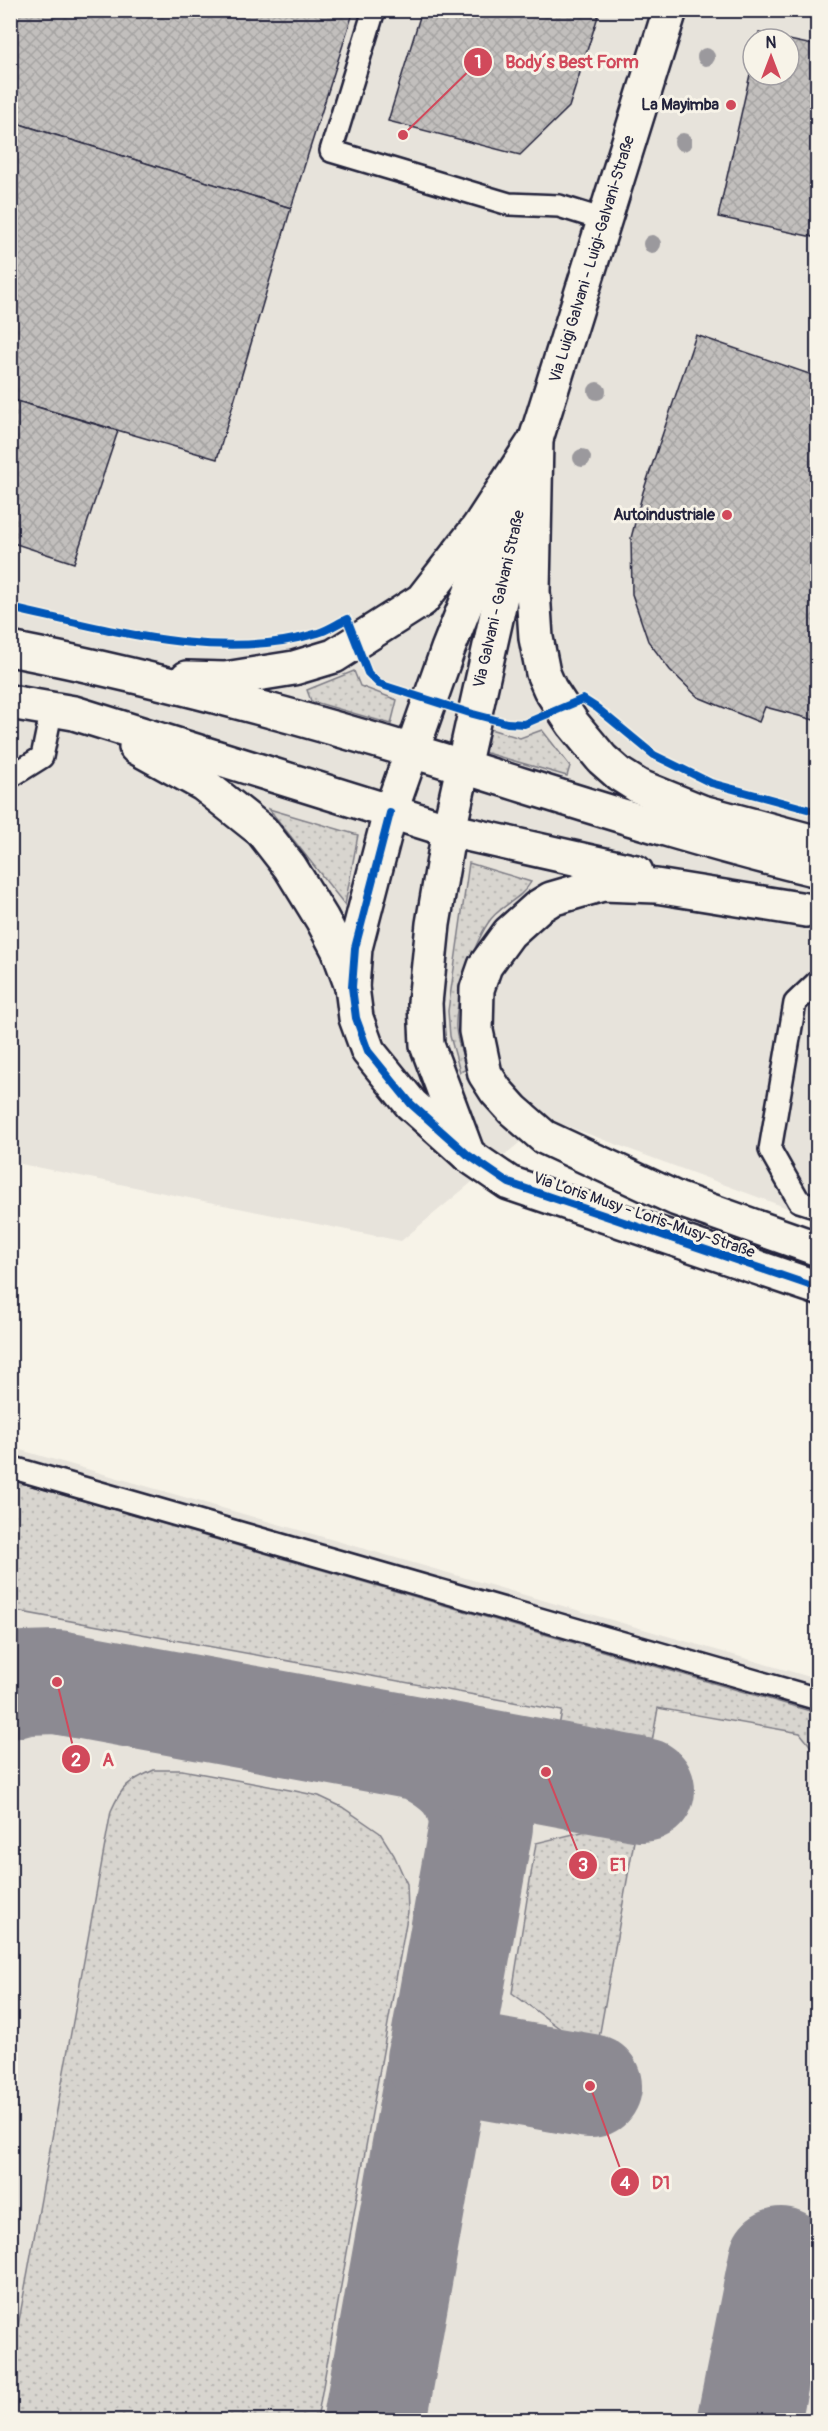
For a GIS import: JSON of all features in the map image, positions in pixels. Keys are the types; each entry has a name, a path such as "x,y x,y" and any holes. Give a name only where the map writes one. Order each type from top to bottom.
{"main road":[{"name":"Via Luigi Galvani - Luigi-Galvani-Straße","path":"536,439 670,10"},
{"path":"134,676 225,679 294,668 334,656 422,600 478,528 536,439"},
{"path":"352,987 355,948 390,813 437,759 448,649 488,545 536,439"},
{"path":"536,439 533,605 536,638 543,674 573,724 602,759 638,786 702,812 818,843"},
{"name":"Via Galvani - Galvani Straße","path":"449,830 437,759 536,439"},
{"path":"10,649 134,676 437,759 668,831 818,870"},
{"path":"10,702 63,711 449,830 812,912"},
{"path":"63,711 203,784 262,831 290,867 322,920 338,949 352,987"},
{"path":"449,830 433,924 425,1003 427,1045 468,1155"},
{"path":"812,912 656,886 603,884 551,899 508,933 485,966 477,989 476,1031 485,1074 513,1110 544,1137 677,1199 818,1249"},
{"name":"Via Loris Musy - Loris-Musy-Straße","path":"352,987 356,1018 368,1051 411,1104 468,1155 509,1183 818,1288"}],"lane":[{"path":"374,10 331,151 509,204 559,206 604,220"},
{"path":"10,777 42,757 63,711"},
{"path":"818,981 795,1003 770,1150 799,1201 818,1207"},
{"path":"10,1467 818,1700"}],"shaded area":[{"path":"10,11 817,11 817,1219 548,1119 401,1241 11,1162"},
{"path":"354,671 360,686 397,700 391,724 311,701 307,690"},
{"path":"490,729 520,738 542,730 570,766 567,776 483,752"},
{"path":"269,809 358,835 345,905"},
{"path":"469,863 531,882 521,894 492,917 471,959 456,1018 458,1039 467,1069 460,1072 450,1036 448,1011"},
{"path":"10,1447 817,1679 817,2420 11,2420"},
{"path":"11,1480 817,1713 817,1754 800,1733 658,1708 652,1742 559,1726 562,1711 11,1610"},
{"path":"154,1770 182,1770 319,1796 342,1807 380,1833 394,1855 407,1884 408,1912 317,2420 11,2420 11,2365 111,1811 127,1785"},
{"path":"607,1826 636,1830 599,2038 566,2033 512,1993 536,1843"}],"building":[{"path":"10,10 354,10 291,208 10,121"},
{"path":"422,10 600,10 569,107 520,155 388,121"},
{"path":"801,42 818,46 818,238 718,217 747,87 801,87"},
{"path":"10,121 291,208 217,459 10,399"},
{"name":"Autoindustriale","path":"696,335 818,377 818,721 765,707 759,722 698,697 670,670 648,641 632,594 631,538 643,492"},
{"path":"10,399 118,431 74,563 10,542"}],"taxiway":[{"path":"10,1687 25,1683 57,1682 422,1749 455,1770 476,1799 481,1826 375,2420"},
{"path":"422,1749 643,1790"},
{"path":"438,2059 590,2086"},
{"path":"749,2420 781,2259"}],"cycle path":[{"path":"10,608 124,633 203,644 242,645 281,641 318,633 347,619 368,673 379,684 507,723 524,724 583,699 654,755 711,783 818,812"},
{"path":"390,813 355,948 352,987 356,1018 368,1051 411,1104 468,1155 509,1183 818,1288"}],"place":[{"name":"La Mayimba","path":"731,105"},
{"name":"Body´s Best Form","path":"403,135"},
{"name":"Autoindustriale","path":"727,515"},
{"name":"A","path":"57,1682"},
{"name":"E1","path":"546,1772"},
{"name":"D1","path":"590,2086"}]}
